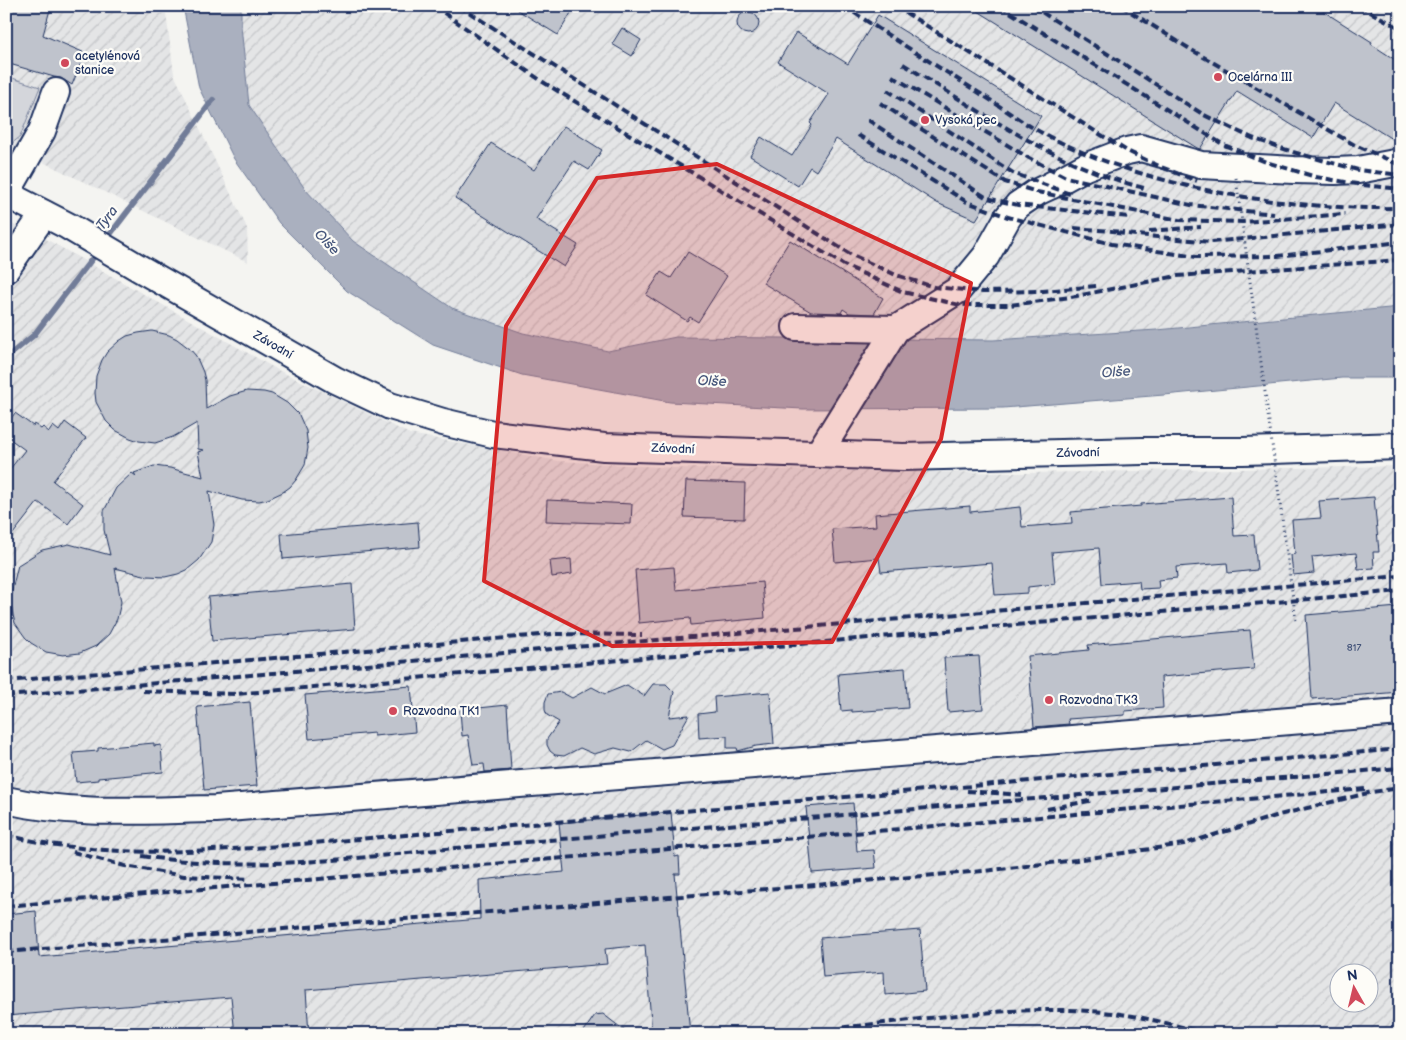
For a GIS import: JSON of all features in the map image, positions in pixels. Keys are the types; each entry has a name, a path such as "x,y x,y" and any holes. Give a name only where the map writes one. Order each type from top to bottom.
{"street":[{"path":"6,194 42,131 56,92"},
{"path":"824,444 896,329 958,290 986,256 1008,217 1018,205 1037,192 1085,166 1126,151 1141,148 1201,165 1286,170 1358,170 1400,162"},
{"name":"Závodní","path":"6,194 68,226 335,380 390,406 443,422 493,434 604,447 824,444 903,457 1142,451 1243,451 1400,446"},
{"path":"6,269 44,214"},
{"path":"796,327 896,329"},
{"path":"6,800 24,804 94,811 216,809 1400,712"}],"path":[{"path":"1236,178 1296,621"}],"highlighted area":[{"path":"717,164 971,283 941,439 832,642 612,646 484,581 506,326 597,178"}],"shaded area":[{"path":"6,6 165,6 174,74 247,228 248,262 6,144"},
{"path":"241,6 1400,6 1400,307 1157,330 993,340 676,337 608,351 523,333 452,308 353,241 305,189 249,105 241,26"},
{"path":"6,76 40,87 20,137 6,148"},
{"path":"6,223 30,230 278,370 410,434 559,461 675,468 1029,473 1400,466 1400,1034 6,1034"}],"water":[{"name":"Olše","path":"183,6 241,6 241,26 249,105 305,189 353,241 452,308 523,333 608,351 676,337 993,340 1157,330 1400,307 1400,378 1342,378 1003,408 803,409 670,402 522,375 433,345 347,291 279,223 234,159 199,88"}],"building":[{"path":"13,6 51,6 43,35 85,53 72,85 61,78 6,63 6,9 11,11"},
{"path":"511,6 575,6 558,35"},
{"name":"Ocelárna III","path":"970,6 1315,6 1372,42 1371,44 1400,63 1400,144 1334,103 1313,138 1237,91 1200,149"},
{"path":"748,12 758,19 759,23 752,33 748,34 738,27 737,23 744,13"},
{"name":"Vysoká pec","path":"878,15 1041,116 976,220 937,203 836,139 816,171 810,167 798,186 750,156 761,137 792,156 829,94 778,62 796,32 848,64"},
{"path":"622,28 641,40 632,56 612,44"},
{"path":"564,126 602,150 589,170 574,161 536,219 578,245 564,267 455,198 491,143 534,170"},
{"path":"790,240 883,298 874,314 849,313 843,309 841,313 811,312 763,283"},
{"path":"688,252 727,276 698,322 690,317 687,321 646,295 661,272 671,278"},
{"path":"152,331 177,339 196,356 205,380 206,409 230,396 247,391 272,394 287,403 299,415 306,431 308,448 305,465 290,487 268,499 259,501 242,500 209,491 214,525 211,542 199,560 187,570 165,577 148,576 115,568 121,602 117,619 109,634 96,646 80,653 63,655 46,652 31,643 15,623 10,598 18,565 42,550 69,544 110,555 104,530 104,511 116,488 132,473 136,476 134,473 154,466 170,468 203,477 198,452 204,450 198,449 197,423 173,437 155,443 139,441 115,430 106,421 96,402 96,376 107,352 127,336"},
{"path":"15,413 33,426 34,424 41,429 43,427 49,432 53,426 59,431 65,422 86,438 53,481 83,504 68,524 38,502 6,543 6,474 25,450 6,436 6,425"},
{"path":"686,481 745,483 744,519 684,517"},
{"path":"1231,497 1234,536 1254,535 1257,570 1228,573 1227,563 1176,567 1177,578 1158,580 1159,588 1140,589 1139,581 1102,584 1099,548 1052,552 1055,584 1028,587 1028,593 995,595 992,563 881,572 879,558 835,562 832,529 876,526 875,514 970,506 970,512 1020,507 1022,527 1072,523 1071,512"},
{"path":"1374,497 1379,552 1373,552 1374,568 1358,569 1356,553 1312,557 1314,573 1293,575 1291,555 1295,554 1292,520 1321,518 1319,501"},
{"path":"547,500 632,504 631,524 546,521"},
{"path":"418,522 420,547 283,559 281,534"},
{"path":"571,559 572,574 552,577 550,561"},
{"path":"674,567 676,590 762,582 765,618 691,625 690,618 639,623 635,570"},
{"path":"352,584 355,629 212,641 208,597"},
{"path":"1398,607 1400,692 1312,699 1306,615"},
{"path":"1250,630 1254,669 1161,677 1163,708 1125,711 1125,715 1068,719 1069,724 1034,727 1028,656 1089,650 1088,645"},
{"path":"979,656 983,709 948,712 944,658"},
{"path":"905,668 908,708 841,711 838,674"},
{"path":"653,684 666,684 674,692 669,717 689,715 672,745 662,749 646,740 631,752 615,748 594,754 580,748 564,756 555,755 550,751 547,739 559,722 547,715 545,710 548,694 561,692 572,698 592,687 605,694 627,685 644,696"},
{"path":"411,686 415,732 374,736 374,733 309,739 305,695"},
{"path":"770,692 774,744 738,751 737,748 727,748 727,736 699,738 698,714 715,712 714,697"},
{"path":"250,702 257,786 204,790 197,707"},
{"path":"507,705 511,770 485,772 484,764 473,765 468,735 462,736 460,710"},
{"path":"154,743 154,746 161,745 163,772 76,782 73,753 98,751 98,748"},
{"path":"853,803 857,851 874,850 876,868 812,873 806,807"},
{"path":"671,812 675,857 679,856 680,874 675,874 690,1034 652,1034 645,945 605,949 607,964 306,990 309,1034 235,1034 231,997 6,1016 6,914 36,911 39,957 480,919 479,880 564,872 559,823"},
{"path":"920,930 925,991 885,995 884,972 823,977 820,938"},
{"path":"603,1014 629,1034 582,1034 595,1015"}],"waterway":[{"name":"Tyra","path":"105,241 213,100"},
{"name":"Tyra","path":"6,358 34,335 98,251"}],"railway":[{"path":"434,6 543,82 844,265 903,292 960,305 1010,305 1071,297 1177,276 1400,260"},
{"path":"459,6 850,254 896,275 934,287 983,292 1043,291 1097,286"},
{"path":"844,6 1039,131 1088,154 1130,170 1174,183 1265,200 1356,208 1400,208"},
{"path":"895,6 1127,151 1197,181"},
{"path":"1000,6 1224,145 1266,162 1316,177 1400,189"},
{"path":"1032,6 1204,115 1252,138 1293,152 1358,170 1400,175"},
{"path":"1121,6 1190,49 1353,144 1400,165"},
{"path":"1359,6 1400,28"},
{"path":"1394,6 1400,9"},
{"path":"903,64 990,118 1049,151 1080,166 1144,188"},
{"path":"892,76 1029,158 1066,177 1191,205 1274,214"},
{"path":"887,90 1013,173 1070,194"},
{"path":"880,103 1005,182 1037,192 1179,220 1243,222 1345,214"},
{"path":"868,120 987,198 1018,205 1129,217"},
{"path":"858,135 967,202 1008,217 1112,244 1196,257 1278,256 1400,242"},
{"path":"1116,233 1211,242 1400,224"},
{"path":"1149,231 1201,227"},
{"path":"1074,228 1124,232"},
{"path":"6,696 1400,576"},
{"path":"143,691 235,694 1400,591"},
{"path":"6,681 553,634 642,635"},
{"path":"6,835 68,846 142,852 255,848 1400,749"},
{"path":"142,856 220,863 338,860 455,848 1400,768"},
{"path":"6,952 984,871 1184,844 1279,815 1372,792 1400,788"},
{"path":"6,906 1365,789"},
{"path":"967,791 1022,795"},
{"path":"1047,809 1094,800"},
{"path":"73,852 125,866 184,876 250,879"},
{"path":"819,1034 846,1027 937,1017 1029,1010 1090,1011 1120,1014 1210,1034"}],"place":[{"name":"acetylénová stanice","path":"65,63"},
{"name":"Ocelárna III","path":"1218,77"},
{"name":"Vysoká pec","path":"925,120"},
{"name":"Rozvodna TK3","path":"1049,700"},
{"name":"Rozvodna TK1","path":"393,711"}]}
